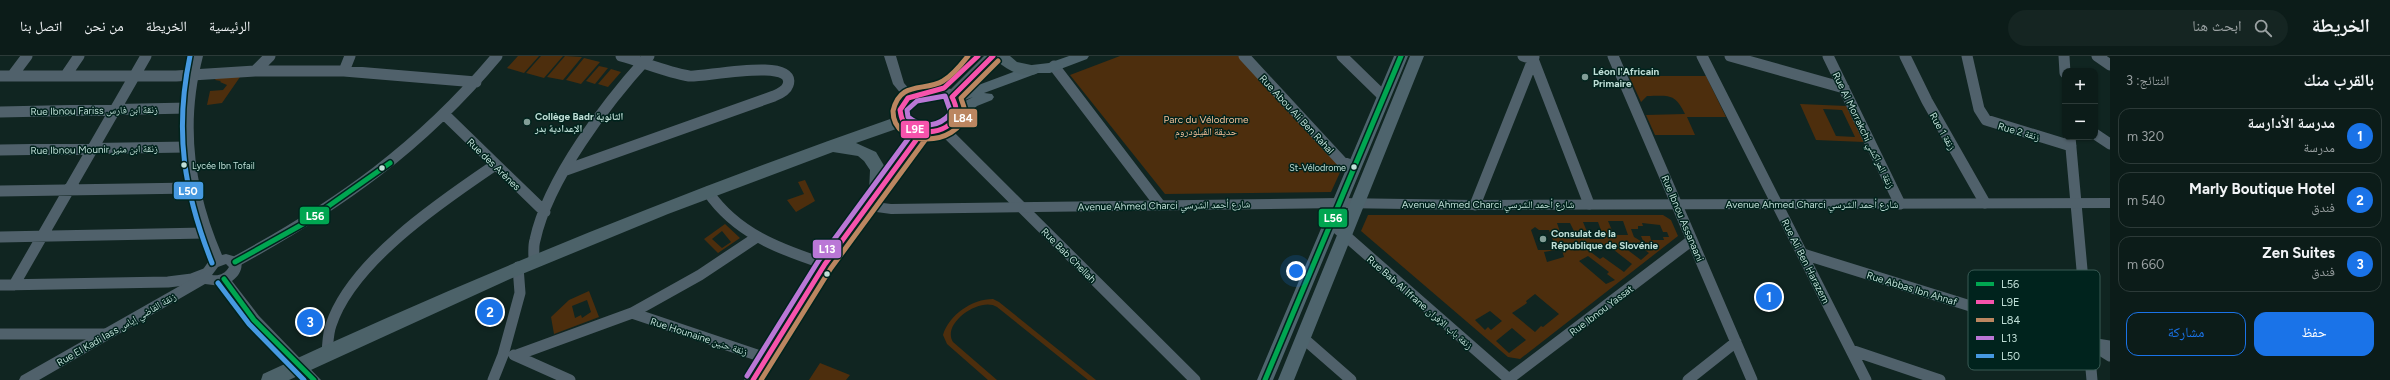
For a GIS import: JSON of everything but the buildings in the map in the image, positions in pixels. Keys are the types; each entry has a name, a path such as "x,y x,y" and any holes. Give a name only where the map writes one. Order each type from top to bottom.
{"main road":[{"path":"978,56 950,83 951,100 954,122 943,129 922,132 909,128 902,120 901,108 910,97 922,91 951,100 972,102 1045,75 1052,67"},
{"path":"951,100 993,56"},
{"path":"1001,56 1012,66 1031,70"},
{"path":"951,100 1031,70 1052,67 1082,56"},
{"path":"1265,380 1401,56"},
{"path":"1286,380 1417,56"},
{"path":"270,380 327,352 526,264 708,192 902,120"},
{"path":"753,380 825,264 877,191 922,132"},
{"path":"832,146 858,150 872,159 879,168 877,191"}],"street":[{"path":"12,76 27,56"},
{"path":"66,76 79,56"},
{"path":"14,285 146,56"},
{"path":"197,56 192,74 188,108 187,147 193,188 205,233 218,260 228,259 235,262"},
{"path":"255,71 270,56"},
{"path":"344,71 350,56"},
{"path":"235,262 286,235 348,194 390,163 445,115 476,82 497,56"},
{"path":"566,170 774,96 786,88 788,81 784,73 770,68 694,76 681,74 646,59 621,56"},
{"path":"890,56 899,84 910,97"},
{"name":"Rue Abou Ali Ben Rahal","path":"1244,56 1342,162 1354,166"},
{"path":"1342,56 1384,97"},
{"name":"Rue Ibnou Assanaani","path":"1613,56 1752,380"},
{"name":"Rue Ali Ben Harazem","path":"1702,56 1866,380"},
{"path":"1730,56 1844,88"},
{"name":"Rue 1 زنقة","path":"1905,56 1927,101 1985,203"},
{"name":"Rue 2 زنقة","path":"1967,56 1979,109 1986,120 2001,126 2071,142"},
{"path":"2064,56 2065,68"},
{"path":"2097,56 2110,65"},
{"path":"1530,57 1589,204"},
{"path":"1475,205 1530,57"},
{"name":"Rue Al Morrakchi زنقة المراكشي","path":"1827,57 1844,88 1900,204"},
{"path":"493,380 503,354 532,244 544,212 566,170 600,116 646,59"},
{"path":"1052,67 1160,206"},
{"path":"0,76 134,76 255,71 344,71 476,82"},
{"name":"Rue Ibnou Fariss زنقة ابن فارس","path":"0,112 188,108"},
{"name":"Rue des Arènes","path":"445,115 544,212"},
{"name":"Rue Bab Chellah","path":"943,129 1195,380"},
{"path":"2098,136 2110,144"},
{"path":"2071,142 2083,270"},
{"name":"Rue Ibnou Mounir زنقة ابن منير","path":"0,150 187,147"},
{"path":"327,352 327,334 330,326 342,303 365,272 417,220 495,165"},
{"path":"0,191 193,188"},
{"path":"708,192 716,206 757,237 790,253 825,264"},
{"name":"Avenue Ahmed Charci شارع أحمد الشرسي","path":"867,206 891,208 1339,203 1475,205 2110,203"},
{"name":"Rue Bab Al Ifrane زنقة باب الإفران","path":"1331,223 1510,380"},
{"path":"0,237 205,233"},
{"path":"517,355 632,313 700,276 757,237"},
{"name":"Rue Ibnou Yassat","path":"1510,380 1692,240"},
{"name":"Rue Abbas Ibn Ahnaf","path":"1803,254 1968,305"},
{"name":"Rue El Kadi Iass زنقة القاضي إياس","path":"26,380 205,276 209,266 218,260"},
{"path":"0,285 168,282 205,276 212,281 224,279 234,271 235,262"},
{"path":"224,279 233,294 299,366 314,380"},
{"name":"Rue Hounaine زنقة حنين","path":"632,313 766,358"},
{"path":"0,334 107,334"},
{"path":"1303,338 1351,380"},
{"path":"1688,380 1736,342"},
{"path":"2100,344 2110,346"},
{"path":"1851,350 1940,380"},
{"path":"2100,350 2110,356"},
{"path":"503,354 517,355 570,380"},
{"path":"2091,370 2092,380"}],"green space":[{"path":"518,56 539,56 524,73 507,68"},
{"path":"541,56 563,56 544,78 526,73"},
{"path":"565,56 582,57 563,80 547,77"},
{"name":"Parc du Vélodrome حديقة الڤيلودروم","path":"1120,56 1239,56 1342,168 1331,192 1165,194 1070,75"},
{"path":"584,58 600,62 581,84 566,80"},
{"path":"599,66 608,68 595,84 586,81"},
{"path":"611,69 621,72 608,87 598,84"},
{"path":"1629,76 1706,76 1726,117 1687,117 1695,135 1655,135 1646,115 1685,114 1678,102 1670,97 1647,96 1641,102"},
{"path":"217,77 240,77 222,103 207,105 210,91 223,90 227,85 220,82 221,81 215,80"},
{"path":"1800,104 1846,106 1864,142 1816,140","holes":["1823,109 1842,110 1855,137 1836,136"]},
{"path":"805,180 815,201 796,212 787,200 804,194 798,182"},
{"path":"1368,215 1663,215 1671,220 1678,236 1520,359 1508,357 1361,231","holes":["1608,221 1623,221 1628,235 1614,235","1583,222 1598,222 1604,239 1590,239","1557,223 1570,223 1578,239 1562,238","1642,223 1660,225 1663,232 1667,232 1669,237 1663,237 1664,240 1651,240 1650,236 1641,236 1644,243 1634,237 1631,229 1638,229 1638,226 1643,226","1535,227 1539,230 1549,230 1554,243 1560,243 1564,257 1547,262 1544,252 1556,250 1538,250 1531,230","1611,243 1617,247 1614,250 1632,264 1624,272 1603,257 1600,259 1588,250","1635,243 1649,253 1641,260 1625,248","1588,256 1609,272 1607,274 1615,280 1606,284 1579,261","1535,294 1559,314 1535,332 1512,313 1527,303 1526,301","1490,311 1502,321 1491,330 1488,327 1485,330 1475,320","1512,328 1526,340 1509,353 1496,341"]},
{"path":"725,224 740,238 718,253 704,239","holes":["722,231 731,242 722,248 712,239"]},
{"path":"589,291 599,317 554,334 551,317 569,300","holes":["587,300 591,312 582,318 581,315 575,318 572,306"]},
{"path":"993,299 999,302 1096,380 1088,380 997,307 982,305 964,313 957,320 951,335 953,342 997,380 988,380 947,344 943,335 950,321 962,310 977,302"},
{"path":"820,363 850,375 846,380 809,380"}],"transit line":[{"name":"L50","path":"190,56 184,83 181,109 183,161 187,187 194,212 212,263"},
{"name":"L84","path":"968,56 955,71 943,81 934,85 918,86 903,93 896,101 893,111 893,116 899,129 910,137 923,139 938,137 952,132 961,123 965,111 961,98 998,61"},
{"name":"L9E","path":"978,56 949,85 938,91 919,94 908,98 903,103 900,110 903,121 911,128 922,132 935,131 946,127 954,120 957,110 952,97 993,56"},
{"name":"L56","path":"1265,380 1401,56"},
{"name":"L13","path":"945,96 951,108 951,113 941,122 924,125 918,124 908,117 907,110 917,101 945,96"},
{"name":"L13","path":"747,376 819,260 916,128"},
{"name":"L9E","path":"753,380 825,264 922,132"},
{"name":"L84","path":"761,380 831,268 928,136"},
{"name":"L56","path":"235,262 303,224 390,163"},
{"name":"L56","path":"224,279 254,320 314,380"},
{"name":"L50","path":"218,283 249,324 304,380"}],"place":[{"name":"Léon l'Africain Primaire","path":"1585,77"},
{"name":"Collège Badr الثانوية الإعدادية بدر","path":"527,122"},
{"name":"Lycée Ibn Tofail","path":"184,165"},
{"name":"St-Vélodrome","path":"1354,167"},
{"name":"Consulat de la République de Slovénie","path":"1543,239"},
{"name":"مدرسة الأدارسة","path":"1769,297"},
{"name":"Marly Boutique Hotel","path":"490,312"},
{"name":"Zen Suites","path":"310,322"}]}
